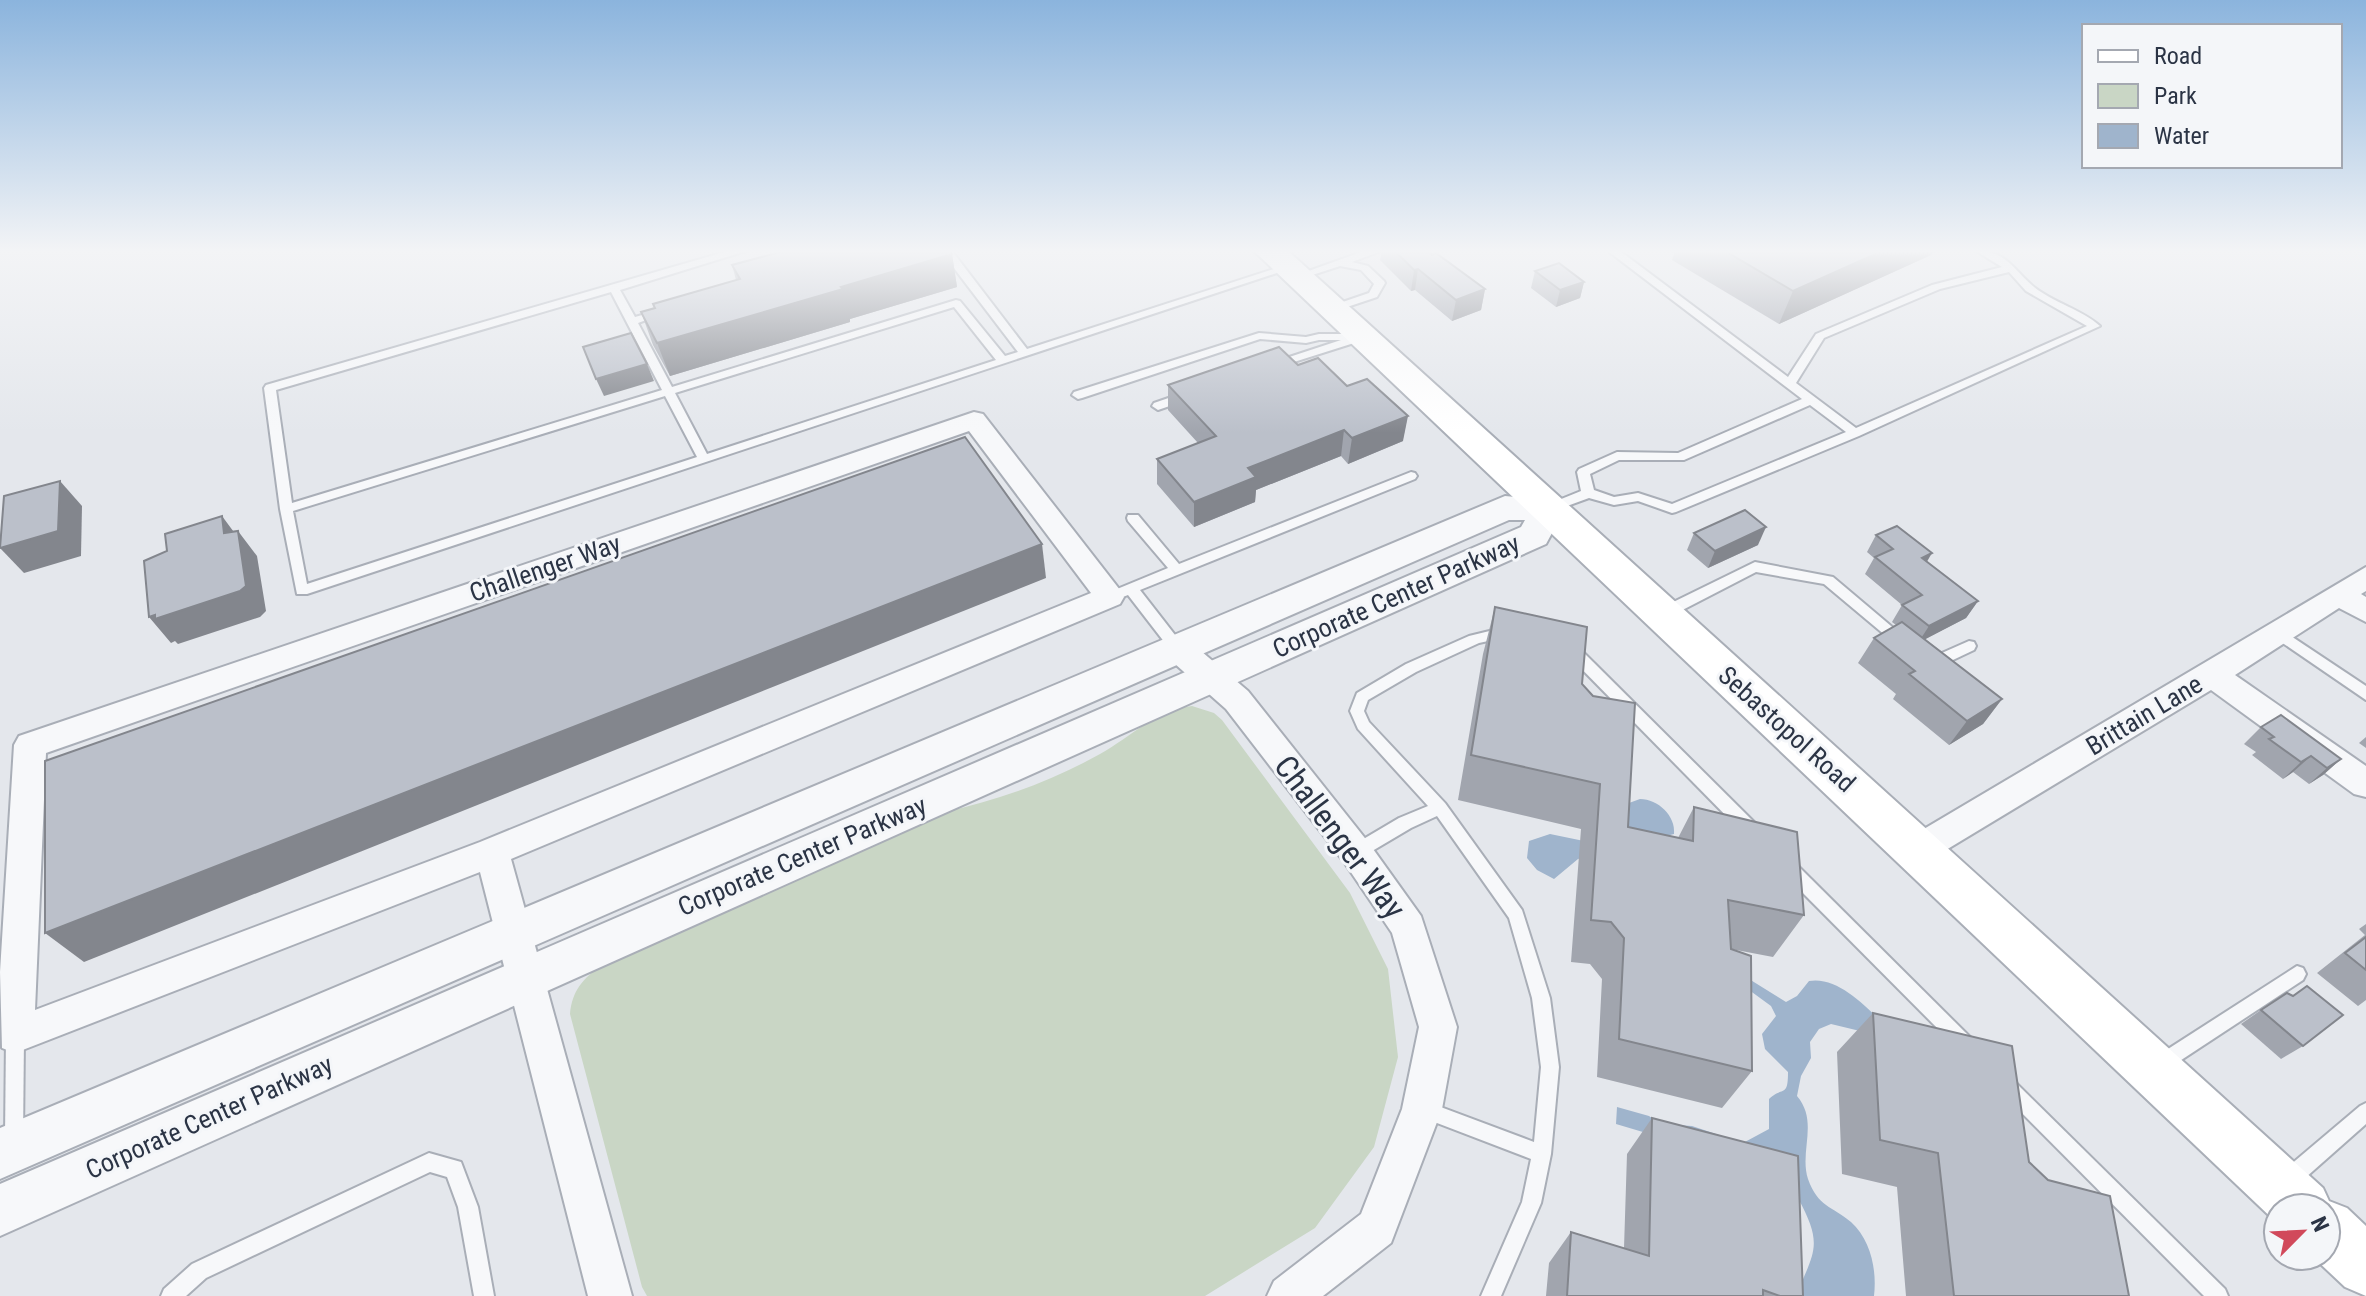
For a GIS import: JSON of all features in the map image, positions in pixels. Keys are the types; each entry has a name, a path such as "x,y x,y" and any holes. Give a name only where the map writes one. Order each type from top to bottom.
{"main road":[{"name":"Sebastopol Road","path":"1335,311 1919,849 2285,1192"},
{"path":"2342,1244 2366,1266"}],"street":[{"name":"Challenger Way","path":"15,1035 30,745 974,420 1121,593"},
{"name":"Corporate Center Parkway","path":"7,1152 511,934 1192,662 1534,535 1548,509"},
{"name":"Brittain Lane","path":"1919,849 2212,675 2276,631 2366,577"},
{"path":"15,1035 492,852 1121,593"},
{"path":"2339,594 2366,611"},
{"name":"Corporate Center Parkway","path":"0,1210 524,980 1192,662"},
{"name":"Challenger Way","path":"1192,662 1237,700 1356,852 1408,927 1438,1027 1422,1109 1376,1228 1289,1296"},
{"path":"2212,675 2366,784"},
{"path":"492,852 511,934 610,1296"}],"lane":[{"path":"533,311 270,388 286,509 302,591 1025,354 1140,311"},
{"path":"627,311 704,459"},
{"path":"632,321 664,311"},
{"path":"286,509 928,311"},
{"path":"963,311 1003,361"},
{"path":"992,311 1025,354"},
{"path":"1694,311 1790,383 1808,401 1855,433"},
{"path":"1790,383 1820,336 1878,311"},
{"path":"1548,509 1588,493 1614,501 1638,497 1672,509 1855,433 2095,326 2069,311"},
{"path":"1078,395 1259,336 1306,340 1362,337"},
{"path":"1267,367 1362,337"},
{"path":"1158,406 1199,391"},
{"path":"1588,493 1583,472 1617,456 1680,457 1808,401"},
{"path":"1192,662 1121,593 1411,476"},
{"path":"1133,518 1178,571"},
{"path":"1662,614 1755,567 1828,580 1930,665 1969,646"},
{"path":"2276,631 2366,694"},
{"path":"1491,1296 1531,1203 1542,1154 1550,1067 1541,998 1516,915 1440,808 1363,725 1357,711 1362,697 1477,639 1498,632 1521,632"},
{"path":"1549,638 1563,641 1598,674 1758,837"},
{"path":"1356,852 1405,823 1440,808"},
{"path":"1780,859 2218,1296"},
{"path":"2153,1069 2297,974"},
{"path":"7,1152 15,1035"},
{"path":"1422,1109 1542,1154"},
{"path":"2296,1192 2366,1112"},
{"path":"171,1296 199,1271 429,1162 454,1169 468,1207 484,1296"}],"green space":[{"path":"1192,706 1214,713 1222,720 1350,893 1388,969 1398,1057 1374,1147 1315,1228 1205,1296 647,1296 642,1287 570,1014 573,998 584,980 602,965 945,812 985,802 1063,773 1100,754 1155,718"}],"water":[{"path":"1640,799 1659,805 1669,815 1674,834 1578,859 1554,879 1537,870 1527,858 1529,841 1550,834 1613,847 1629,803"},
{"path":"1749,979 1786,1002 1797,996 1809,981 1831,983 1852,995 1887,1027 1860,1031 1831,1024 1819,1029 1810,1042 1811,1058 1801,1076 1797,1096 1807,1116 1808,1179 1821,1201 1851,1222 1868,1246 1873,1266 1874,1296 1796,1296 1814,1248 1811,1227 1798,1198 1653,1135 1616,1124 1617,1107 1649,1116 1660,1124 1692,1126 1743,1143 1769,1129 1769,1099 1786,1089 1788,1072 1765,1049 1762,1034 1776,1016 1771,1006 1745,987"}],"building":[{"path":"643,311 766,311 657,343"},
{"path":"631,333 647,364 596,379 583,347"},
{"path":"1279,347 1298,365 1318,358 1347,386 1367,379 1408,416 1352,438 1344,430 1248,468 1256,477 1194,502 1157,459 1216,436 1168,385"},
{"path":"965,437 1042,544 45,933 45,761"},
{"path":"60,481 58,531 0,548 4,496"},
{"path":"1745,510 1766,527 1715,551 1694,533"},
{"path":"222,516 224,533 238,531 246,586 240,591 155,619 155,615 149,617 144,561 167,551 165,534"},
{"path":"1897,526 1932,553 1922,558 1978,601 1929,626 1902,605 1922,595 1875,557 1893,549 1876,535"},
{"path":"1495,607 1587,627 1582,684 1593,696 1635,703 1628,827 1693,841 1694,807 1797,832 1804,915 1728,900 1731,949 1751,956 1752,1071 1619,1039 1624,938 1611,922 1591,920 1600,784 1471,755"},
{"path":"1902,622 2002,699 1967,721 1909,674 1915,671 1874,638"},
{"path":"2281,715 2341,759 2327,768 2311,756 2301,762 2269,739 2274,737 2261,727"},
{"path":"2366,937 2366,970 2345,953"},
{"path":"2307,986 2343,1015 2303,1046 2261,1010 2287,993 2293,996"},
{"path":"1873,1013 2012,1046 2029,1162 2048,1180 2110,1196 2129,1296 1954,1296 1938,1153 1880,1140"},
{"path":"1652,1118 1798,1156 1803,1296 1780,1296 1763,1290 1763,1296 1567,1296 1571,1232 1649,1256"}]}
